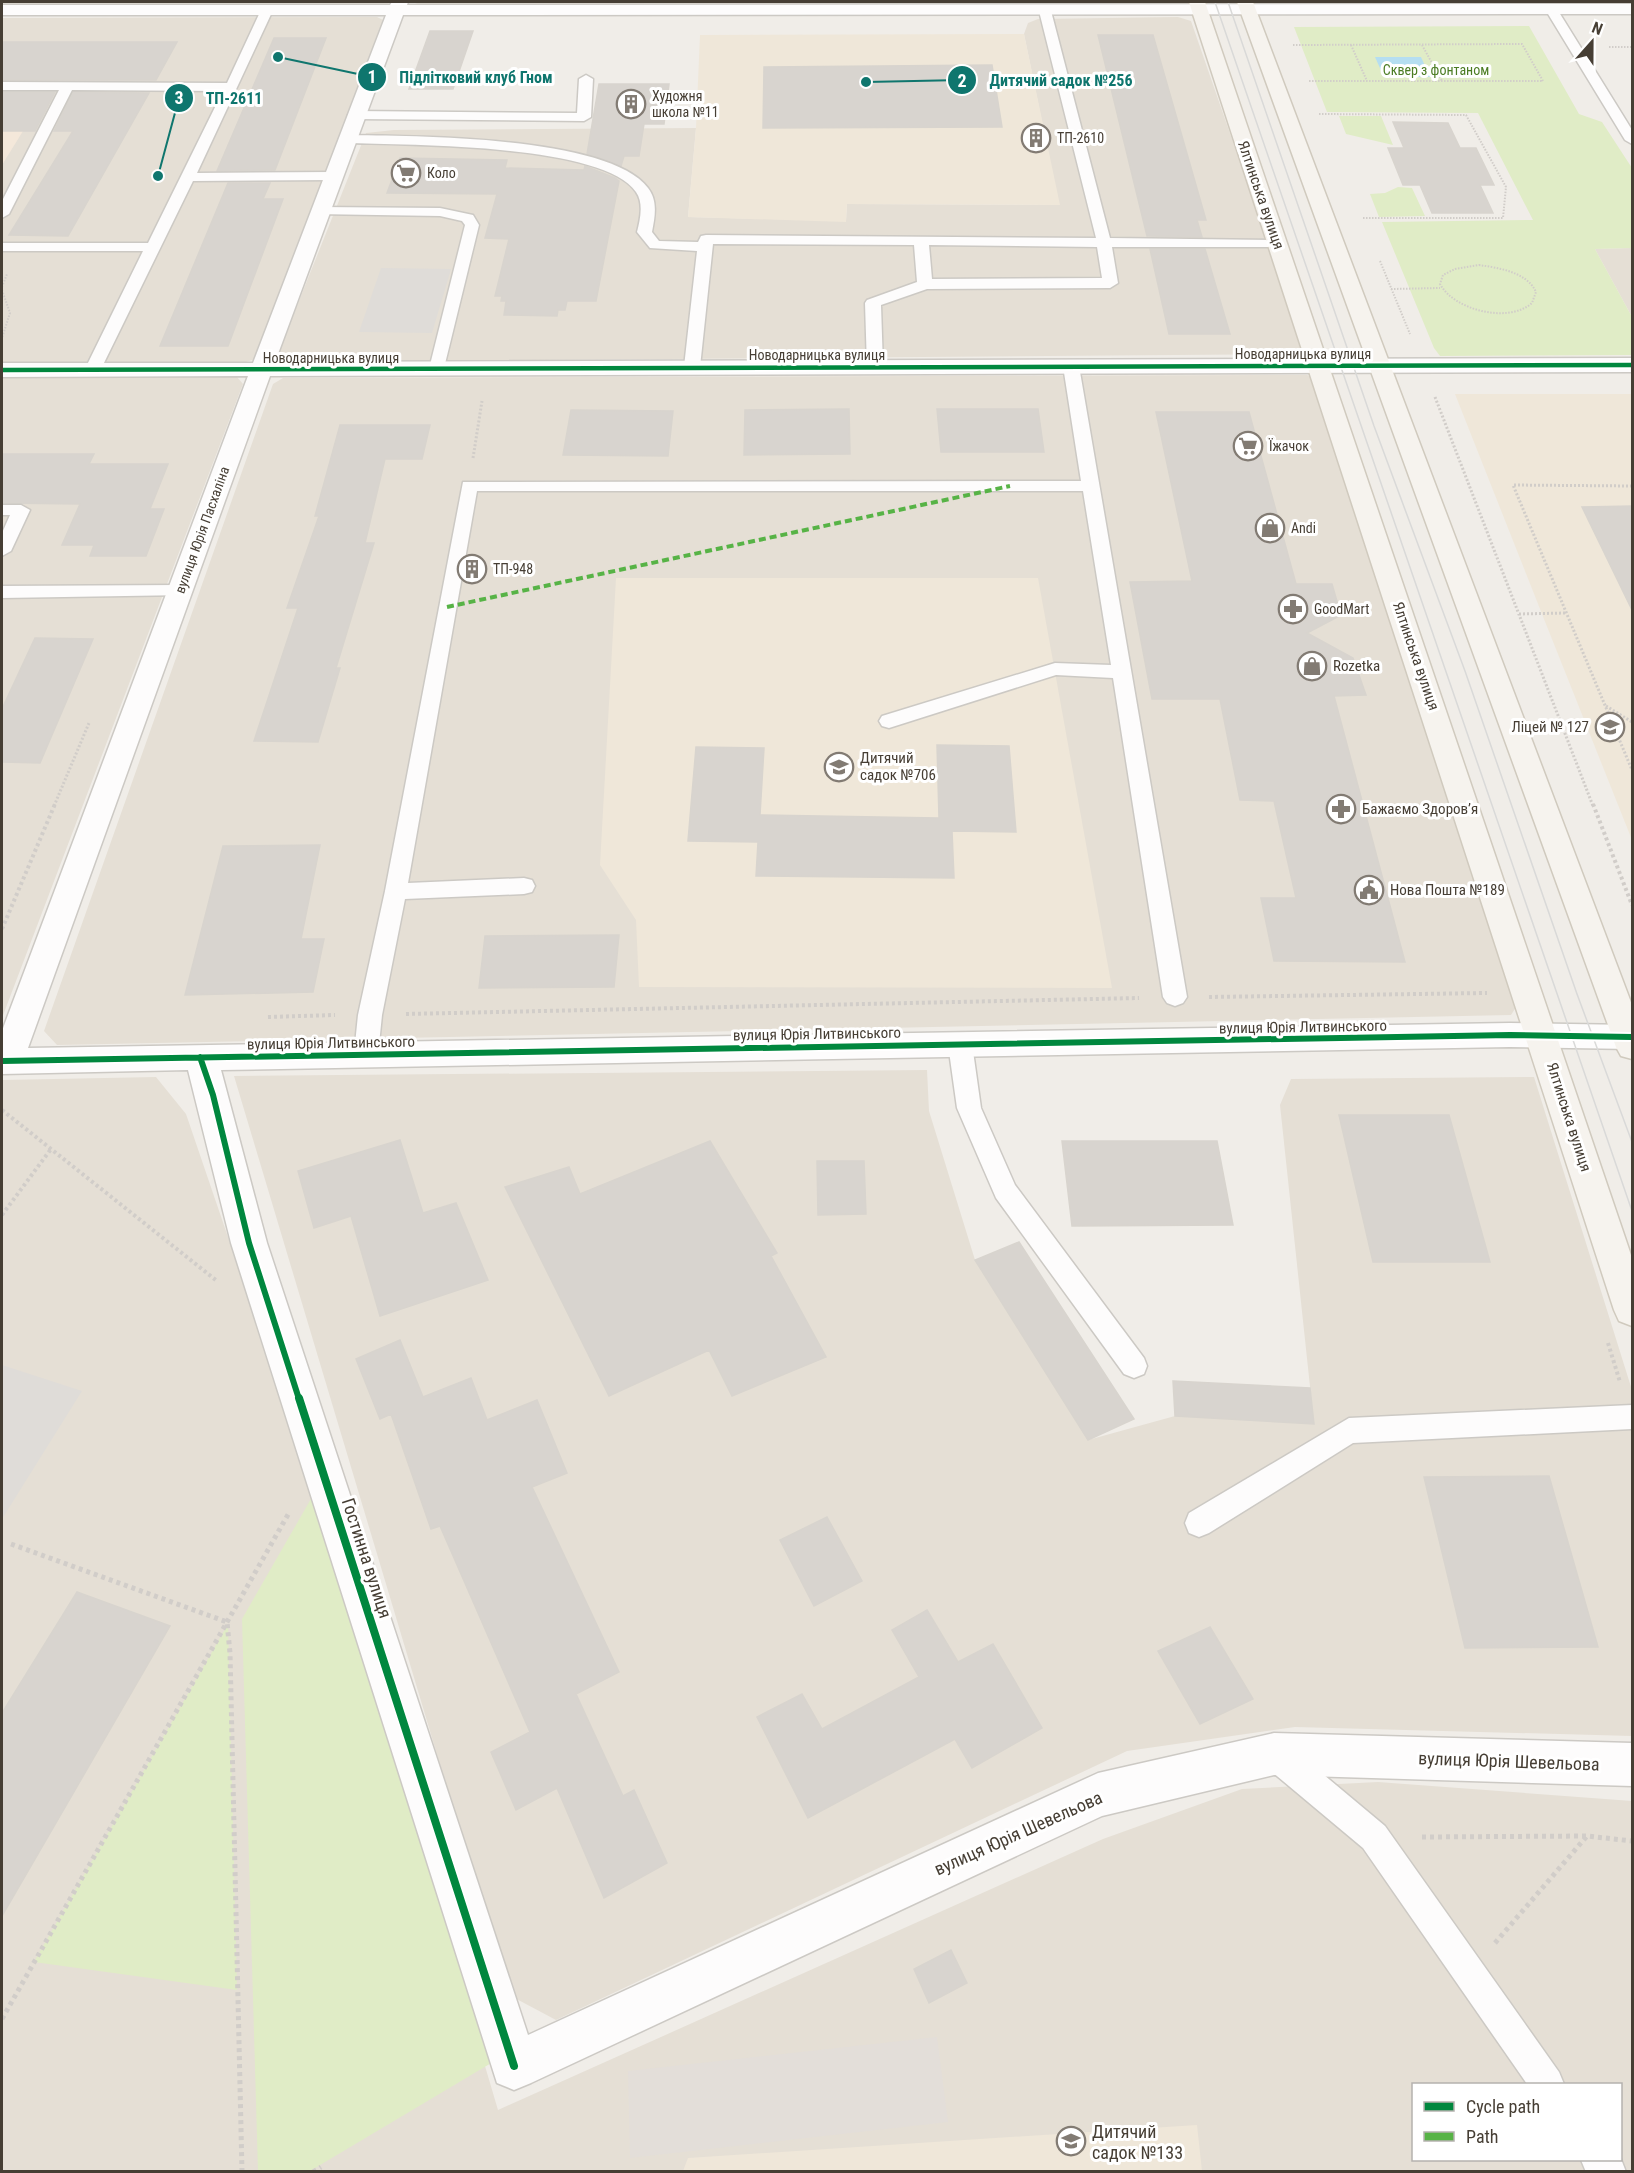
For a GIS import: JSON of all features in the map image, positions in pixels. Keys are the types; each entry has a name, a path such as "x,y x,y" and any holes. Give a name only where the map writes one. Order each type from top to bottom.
{"street":[{"path":"2,10 198,6 267,10 399,6 984,6 1045,11 1199,6 1632,9"},
{"name":"вулиця Юрія Пасхаліна","path":"4,1060 180,591 332,176 399,6"},
{"name":"Ялтинська вулиця","path":"1199,6 1543,1036 1632,1310"},
{"path":"1246,6 1631,1040"},
{"name":"Новодарницька вулиця","path":"2,370 1632,365"},
{"name":"вулиця Юрія Литвинського","path":"4,1060 1543,1036 1631,1040"},
{"name":"Гостинна вулиця","path":"200,1057 213,1095 249,1243 514,2066"},
{"name":"вулиця Юрія Шевельова","path":"514,2066 1098,1795 1274,1754 1632,1765"}],"lane":[{"path":"1551,9 1632,140"},
{"path":"93,369 232,87 267,10"},
{"path":"875,367 873,303 926,284 1110,283 1104,242 1045,11"},
{"path":"355,115 584,117 586,79"},
{"path":"2,86 232,87"},
{"path":"2,214 68,87"},
{"path":"346,139 537,148 590,161 610,168 639,185 650,209 644,232 655,245 706,246"},
{"path":"188,177 332,176"},
{"path":"319,211 440,212 468,218 472,225 437,369"},
{"path":"692,368 706,239 1278,244"},
{"path":"921,240 926,284"},
{"path":"2,247 154,247"},
{"path":"1071,366 1175,997"},
{"path":"366,1054 370,1015 396,891 469,486 1090,486"},
{"path":"2,510 21,510 2,551"},
{"path":"2,592 180,591"},
{"path":"889,721 1055,669 1121,672"},
{"path":"396,891 524,886"},
{"path":"960,1044 969,1108 1005,1191 1134,1366"},
{"path":"1199,1523 1350,1431 1632,1417"},
{"path":"1274,1754 1374,1837 1546,2083"}],"path":[{"path":"1294,54 1291,45 1522,44 1544,81 1305,81 1310,92"},
{"path":"1351,45 1366,81"},
{"path":"1422,45 1442,81"},
{"path":"1323,124 1319,114 1466,115 1506,187 1503,218 1362,218"},
{"path":"1358,208 1366,228"},
{"path":"1379,259 1632,905"},
{"path":"1479,265 1511,271 1533,286 1536,294 1534,302 1526,308 1500,313 1462,306 1446,296 1440,288 1440,281 1444,274 1465,266 1479,265"},
{"path":"1391,289 1440,288"},
{"path":"2,290 10,313 2,339"},
{"path":"469,486 482,401"},
{"path":"1632,486 1513,485 1632,770"},
{"path":"1519,614 1567,613"},
{"path":"1606,706 1632,722"},
{"path":"265,1017 1175,997 1497,993"},
{"path":"2,1110 217,1281"},
{"path":"2,1215 51,1149"},
{"path":"2,2019 319,1460"},
{"path":"11,1544 227,1622"},
{"path":"227,1622 230,1653 242,2172"},
{"path":"1374,1837 1587,1836 1632,1841"},
{"path":"1469,1973 1587,1836"},
{"path":"314,2172 321,2167"}],"shaded area":[{"path":"2,2 392,2 383,6 2,6"},
{"path":"413,2 1184,2 1177,6 419,5"},
{"path":"377,17 383,20 255,359 240,364 2,365 2,18"},
{"path":"1178,17 1191,21 1304,347 1297,354 289,362 277,356 366,133 394,130 696,128 688,217 846,221 847,204 1059,205 1024,34 1028,23 1038,19"},
{"path":"1024,34 1060,205 847,204 846,222 688,217 696,128 700,35"},
{"path":"2,102 41,102 2,165"},
{"path":"1632,248 1632,317 1595,249"},
{"path":"381,268 451,269 432,333 359,332"},
{"path":"1307,375 1316,379 1518,1004 1511,1015 57,1045 44,1031 273,384 283,378"},
{"path":"237,377 243,384 2,1018 2,378"},
{"name":"Ліцей № 127","path":"1455,394 1632,394 1632,840 1542,614"},
{"name":"Дитячий садок №706","path":"616,578 1038,578 1112,988 639,987 636,920 600,865"},
{"path":"927,1070 929,1111 975,1260 1088,1440 1175,1416 1314,1424 1280,1105 1291,1079 1534,1077 1632,1390 1632,1736 1295,1727 1127,1751 556,2020 509,1995 234,1076"},
{"path":"156,1077 186,1114 317,1498 498,2110 1103,1839 1242,1789 1378,1782 1632,1801 1632,2171 2,2171 2,1080"},
{"path":"2,1365 82,1391 2,1519"},
{"path":"937,2037 948,2122 630,2158 628,2071"},
{"name":"Дитячий садок №133","path":"1197,2125 1202,2171 683,2171 688,2158"}],"green space":[{"name":"Сквер з фонтаном","path":"1529,26 1579,114 1602,122 1632,168 1632,248 1595,249 1632,317 1632,355 1440,356 1434,348 1382,222 1533,220 1478,113 1327,112 1294,27"},
{"path":"1339,116 1381,116 1393,145 1346,134"},
{"path":"1398,187 1412,188 1425,216 1379,217 1370,194 1385,193"},
{"path":"312,1497 493,2062 310,2171 258,2171 242,1619"},
{"path":"228,1624 237,1990 34,1962"}],"water":[{"path":"1375,57 1421,57 1430,77 1384,77"}],"building":[{"path":"430,31 473,31 453,89 409,89"},
{"path":"1098,35 1153,35 1206,220 1197,220 1202,237 1147,236"},
{"path":"274,38 326,38 275,170 217,171"},
{"path":"2,42 177,42 156,80 2,80"},
{"path":"992,65 1002,127 763,128 764,67"},
{"name":"Художня школа №11","path":"599,84 669,84 664,124 644,124 639,156 624,156 621,166 587,154"},
{"path":"2,92 55,92 35,131 2,131"},
{"path":"73,92 149,93 68,236 9,235 73,131 54,131"},
{"path":"1393,122 1448,123 1460,148 1476,148 1494,185 1480,185 1493,213 1432,213 1420,185 1403,185 1388,148 1404,148"},
{"path":"400,158 507,160 505,168 584,170 585,166 615,178 619,181 596,301 567,301 565,310 558,310 557,316 504,315 506,301 501,301 502,296 495,296 509,239 485,238 497,194 387,193"},
{"path":"228,183 270,183 263,199 283,199 228,346 160,346"},
{"path":"1150,249 1205,249 1230,334 1169,334"},
{"path":"849,409 850,454 744,455 745,410"},
{"path":"937,409 1038,409 1044,452 941,452"},
{"path":"571,410 673,411 668,456 563,455"},
{"path":"1156,412 1249,412 1296,584 1332,584 1341,615 1307,633 1353,658 1366,695 1334,696 1405,962 1274,961 1261,898 1296,898 1274,801 1240,800 1220,699 1152,699 1130,582 1192,581"},
{"path":"340,425 430,425 422,459 385,459 365,543 374,543 336,668 340,668 318,742 254,741 298,608 287,608 319,516 315,516"},
{"path":"2,454 94,454 89,464 168,464 150,509 164,509 146,556 90,556 94,545 62,545 80,504 2,503"},
{"path":"1632,506 1632,610 1582,507"},
{"path":"35,638 93,639 40,763 2,762 2,709"},
{"path":"937,745 1009,746 1016,832 952,831 954,878 756,876 758,842 688,841 696,747 764,748 760,815 939,818"},
{"path":"320,845 301,939 324,939 313,992 185,995 223,846"},
{"path":"619,935 614,987 479,988 485,936"},
{"path":"1339,1115 1449,1115 1490,1262 1373,1262"},
{"path":"400,1140 423,1213 456,1203 488,1280 380,1316 351,1216 314,1228 298,1171"},
{"path":"710,1141 777,1253 771,1256 826,1357 732,1396 709,1350 609,1396 505,1187 569,1167 580,1194"},
{"path":"1062,1141 1217,1141 1233,1225 1072,1226"},
{"path":"817,1161 864,1161 866,1214 818,1215"},
{"path":"1019,1242 1134,1419 1088,1440 975,1260"},
{"path":"400,1340 423,1397 471,1378 487,1420 537,1400 567,1473 532,1487 619,1672 576,1694 623,1796 634,1790 667,1863 604,1898 557,1788 516,1810 491,1752 530,1732 440,1526 431,1529 391,1414 380,1419 356,1359"},
{"path":"1173,1381 1310,1388 1314,1424 1175,1416"},
{"path":"1549,1476 1598,1647 1465,1648 1424,1477"},
{"path":"827,1517 862,1581 814,1606 780,1540"},
{"path":"77,1592 170,1626 2,1916 2,1713"},
{"path":"927,1610 958,1662 993,1644 1042,1728 972,1768 955,1739 808,1818 757,1717 802,1694 822,1729 919,1677 892,1630"},
{"path":"1210,1627 1253,1699 1200,1724 1158,1651"},
{"path":"951,1950 967,1983 929,2003 914,1969"}],"tram line":[{"path":"1215,2 1632,1211"},
{"path":"1228,2 1374,426 1465,671 1577,994 1632,1142"}],"marked path":[{"path":"447,607 1010,486"}],"cycle path":[{"path":"2,370 1632,365"},
{"path":"2,1061 1510,1035 1632,1037"},
{"path":"200,1057 213,1095 249,1243 514,2066"}],"place":[{"name":"Підлітковий клуб Гном","path":"278,57"},
{"name":"Дитячий садок №256","path":"866,82"},
{"name":"Художня школа №11","path":"631,104"},
{"name":"ТП-2610","path":"1036,138"},
{"name":"Коло","path":"406,173"},
{"name":"ТП-2611","path":"158,176"},
{"name":"Їжачок","path":"1248,446"},
{"name":"Andi","path":"1270,528"},
{"name":"ТП-948","path":"472,569"},
{"name":"GoodMart","path":"1293,609"},
{"name":"Rozetka","path":"1312,666"},
{"name":"Ліцей № 127","path":"1610,727"},
{"name":"Дитячий садок №706","path":"839,767"},
{"name":"Бажаємо Здоров’я","path":"1341,809"},
{"name":"Нова Пошта №189","path":"1369,890"},
{"name":"Дитячий садок №133","path":"1071,2141"}]}
